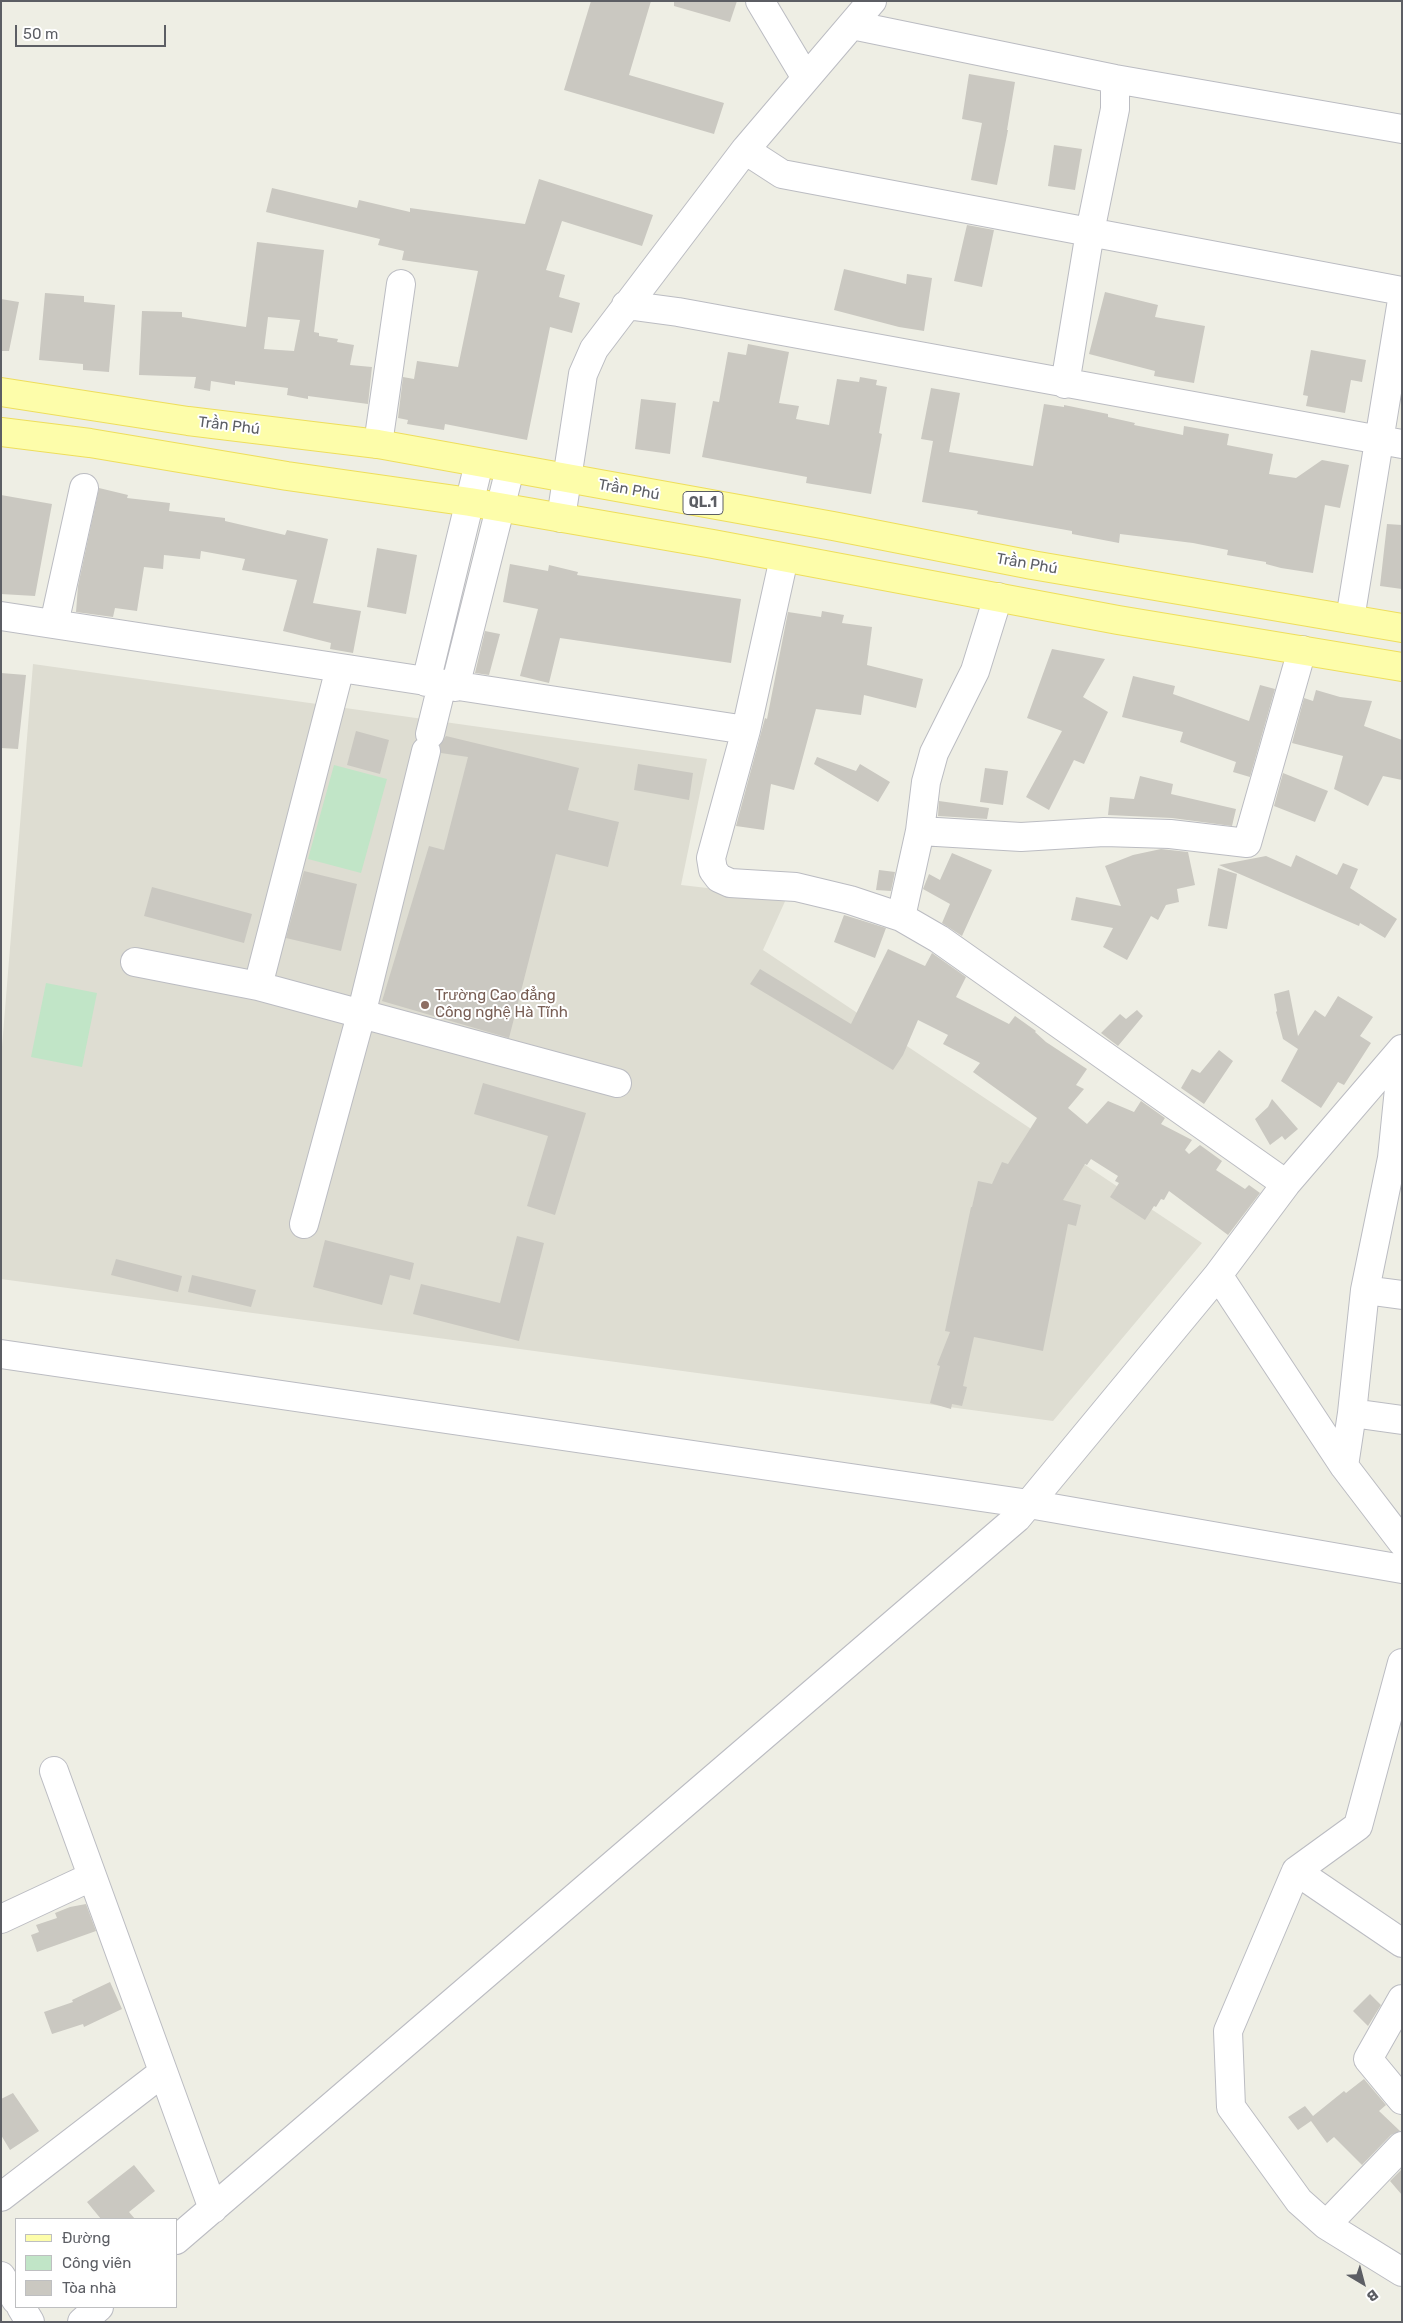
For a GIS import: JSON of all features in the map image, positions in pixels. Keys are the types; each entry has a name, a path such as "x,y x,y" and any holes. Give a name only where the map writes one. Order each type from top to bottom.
{"main road":[{"name":"Trần Phú","path":"1,392 188,421 378,444 1032,565 1402,628"},
{"path":"1,432 90,443 296,477 470,502 713,544 1118,620 1402,667"}],"street":[{"path":"760,1 806,78"},
{"path":"561,518 583,374 594,349 745,150 872,1"},
{"path":"852,25 1115,79 1402,129"},
{"path":"1065,384 1090,232 1115,109 1115,79"},
{"path":"745,150 782,174 1402,291"},
{"path":"378,444 401,284"},
{"path":"1350,620 1390,442 1402,300"},
{"path":"626,305 678,312 1390,442"},
{"path":"304,1224 361,1015 428,742 441,684 470,502 479,463"},
{"path":"441,684 501,508 510,469"},
{"path":"54,624 84,488"},
{"path":"784,558 746,730 711,858 713,870 719,878 730,882 796,887 850,900 901,917 939,939 1286,1184"},
{"path":"901,917 920,830 926,782 934,752 975,671 998,597"},
{"path":"1,616 746,730"},
{"path":"920,830 1021,837 1104,832 1170,834 1247,843 1302,650"},
{"path":"258,986 340,668"},
{"path":"135,962 258,986 616,1083"},
{"path":"178,2238 1010,1525 1218,1275 1286,1184 1402,1048"},
{"path":"1344,1466 1352,1413 1365,1290 1397,1159 1402,1059"},
{"path":"1218,1275 1344,1466 1402,1542"},
{"path":"1365,1290 1402,1295"},
{"path":"1,1354 1029,1504 1402,1569"},
{"path":"1352,1413 1402,1420"},
{"path":"1402,1663 1358,1826 1296,1871 1228,2030 1231,2107 1298,2201 1326,2225 1402,2272"},
{"path":"54,1771 162,2073 213,2209"},
{"path":"1296,1871 1402,1944"},
{"path":"1,1919 92,1876"},
{"path":"1402,1998 1368,2059 1402,2100"},
{"path":"1,2197 162,2073"},
{"path":"1326,2225 1402,2146"},
{"path":"1,2276 15,2298"},
{"path":"22,2308 30,2322"},
{"path":"82,2322 98,2308"}],"shaded area":[{"name":"Trường Cao đẳng Công nghệ Hà Tĩnh","path":"33,664 707,759 681,885 787,897 763,950 1202,1243 1053,1421 1,1279 1,1059"}],"green space":[{"path":"334,765 387,779 361,873 308,859"},
{"path":"46,983 97,993 82,1067 31,1057"}],"building":[{"path":"591,1 651,1 629,75 724,103 714,134 564,90"},
{"path":"674,1 737,1 730,22 674,6"},
{"path":"969,74 1015,82 997,185 971,180 982,123 962,119"},
{"path":"1054,145 1082,149 1075,190 1048,186"},
{"path":"539,179 653,215 642,246 562,221 546,270 565,275 559,297 580,303 572,333 550,327 527,440 445,424 444,430 407,424 408,420 398,418 403,377 414,379 417,361 458,367 478,271 402,260 404,251 378,245 380,239 266,212 272,188 357,208 359,200 410,212 410,208 525,224"},
{"path":"967,225 994,230 982,287 954,281"},
{"path":"257,242 324,250 314,332 319,333 319,336 338,339 337,342 354,345 350,365 372,367 368,404 308,396 308,399 287,395 288,388 235,381 235,385 211,381 210,391 194,388 196,377 139,375 142,311 182,312 182,317 246,327","holes":["268,317 300,320 294,351 264,349"]},
{"path":"844,269 906,284 907,274 932,278 924,331 899,327 834,310"},
{"path":"1105,292 1158,305 1155,317 1205,326 1194,383 1154,376 1155,371 1089,354"},
{"path":"45,293 84,296 84,302 115,305 109,372 83,370 83,364 39,360"},
{"path":"1,299 19,302 9,351 1,351"},
{"path":"748,344 789,352 779,403 799,406 796,419 829,425 837,379 859,382 860,377 877,380 876,385 887,387 879,433 882,434 871,494 806,483 807,477 702,457 713,401 719,402 728,352 746,355"},
{"path":"1311,350 1366,360 1362,382 1351,380 1345,413 1306,406 1308,396 1303,395"},
{"path":"931,388 960,393 949,452 1033,466 1044,404 1064,407 1064,405 1108,414 1108,417 1135,423 1134,425 1183,435 1184,426 1229,434 1227,445 1273,454 1269,474 1296,478 1322,460 1349,465 1340,508 1325,505 1313,573 1281,568 1266,564 1266,562 1227,555 1228,550 1193,543 1120,534 1119,543 1072,534 1072,531 977,514 978,511 922,502 933,441 921,439"},
{"path":"641,399 676,403 670,454 635,449"},
{"path":"99,488 128,495 127,498 170,503 169,511 225,518 225,521 285,535 287,530 328,539 313,603 361,611 353,653 330,649 331,643 283,631 297,580 242,570 245,559 201,551 200,559 164,555 163,569 144,567 137,611 115,608 113,617 76,612 78,586"},
{"path":"1,495 52,504 35,596 1,594"},
{"path":"1387,524 1402,525 1402,589 1380,586"},
{"path":"377,548 417,555 406,614 367,607"},
{"path":"510,564 548,571 549,565 578,572 577,575 741,599 731,663 560,638 549,683 520,676 538,609 503,602"},
{"path":"822,611 844,615 842,623 872,627 867,665 923,679 916,708 864,695 861,715 816,709 794,790 771,784 764,830 736,826 765,718 767,719 788,612 821,617"},
{"path":"485,631 500,634 489,675 475,673"},
{"path":"1052,649 1105,659 1083,697 1108,712 1084,764 1074,760 1049,810 1026,797 1062,731 1027,718"},
{"path":"1,673 26,675 18,749 1,748"},
{"path":"1133,676 1175,686 1173,694 1249,721 1260,685 1275,689 1250,777 1233,772 1236,762 1180,742 1183,732 1122,717"},
{"path":"1316,690 1340,697 1372,701 1364,726 1402,740 1402,780 1383,776 1368,806 1334,789 1343,756 1292,743 1304,698 1313,701"},
{"path":"356,731 389,740 380,774 347,765"},
{"path":"446,736 579,768 568,810 619,822 608,867 556,854 509,1038 382,1001 429,846 444,850 468,757 441,753 440,745"},
{"path":"817,757 856,771 860,764 890,782 878,802 814,764"},
{"path":"638,764 693,773 689,800 634,790"},
{"path":"985,768 1008,771 1003,805 980,802"},
{"path":"1283,773 1328,791 1315,822 1274,806"},
{"path":"1140,776 1173,784 1171,794 1236,809 1232,826 1172,818 1108,815 1110,797 1134,799"},
{"path":"939,801 989,808 987,819 938,816"},
{"path":"1161,849 1188,852 1195,885 1177,889 1179,902 1166,905 1158,920 1151,916 1127,960 1103,947 1113,928 1071,920 1076,897 1121,906 1105,866 1133,855"},
{"path":"952,853 992,870 962,936 942,923 950,904 923,889 929,874 940,880"},
{"path":"1296,855 1337,875 1343,863 1358,869 1350,888 1397,919 1385,938 1360,923 1359,926 1219,865 1266,856 1291,867"},
{"path":"1218,868 1237,874 1227,929 1208,926"},
{"path":"879,870 895,872 891,891 876,890"},
{"path":"304,871 357,884 341,951 286,938"},
{"path":"152,887 252,914 244,943 144,916"},
{"path":"844,915 886,928 875,958 834,942"},
{"path":"888,949 925,966 932,953 966,977 956,997 1009,1024 1015,1016 1036,1031 1046,1042 1087,1069 1076,1085 1084,1089 1068,1108 1087,1124 1108,1101 1134,1112 1141,1101 1165,1118 1161,1124 1192,1140 1185,1150 1189,1154 1200,1145 1222,1161 1216,1170 1245,1189 1249,1185 1260,1193 1228,1235 1169,1191 1164,1200 1161,1199 1156,1207 1154,1206 1145,1220 1110,1197 1119,1183 1115,1181 1118,1176 1091,1159 1087,1165 1085,1164 1063,1200 1081,1205 1076,1226 1068,1224 1043,1351 974,1337 963,1386 967,1387 962,1406 952,1404 951,1409 930,1403 940,1366 937,1365 950,1332 945,1331 978,1181 992,1184 1002,1162 1008,1164 1037,1118 973,1072 980,1063 943,1044 948,1035 918,1020 903,1055 893,1070 750,984 760,969 851,1024"},
{"path":"1289,990 1298,1036 1315,1010 1325,1017 1338,996 1373,1017 1360,1036 1371,1043 1344,1085 1338,1082 1321,1108 1281,1081 1298,1049 1283,1039 1276,1012 1274,994"},
{"path":"1137,1010 1143,1016 1118,1046 1101,1033 1120,1014 1126,1019"},
{"path":"1219,1050 1233,1061 1204,1104 1181,1088 1192,1069 1200,1073"},
{"path":"483,1083 586,1113 555,1215 527,1206 548,1136 474,1114"},
{"path":"1272,1099 1298,1129 1285,1140 1282,1136 1270,1145 1255,1119 1268,1107"},
{"path":"517,1236 544,1243 519,1341 413,1314 421,1284 500,1303"},
{"path":"325,1240 414,1263 410,1280 390,1275 382,1305 313,1287"},
{"path":"116,1259 182,1276 178,1292 111,1275"},
{"path":"192,1275 256,1290 251,1307 188,1292"},
{"path":"86,1904 96,1931 37,1952 31,1935 39,1932 36,1925 57,1918 55,1913 70,1907"},
{"path":"110,1982 122,2009 84,2027 83,2024 52,2034 44,2012 73,2002 72,2000"},
{"path":"1370,1994 1381,2005 1368,2026 1353,2011"},
{"path":"1364,2079 1386,2105 1379,2111 1400,2131 1391,2135 1362,2165 1334,2137 1327,2143 1311,2121 1298,2130 1288,2117 1305,2106 1313,2116 1344,2091 1346,2093"},
{"path":"13,2093 39,2131 10,2150 1,2135 1,2099"},
{"path":"134,2165 155,2191 129,2212 134,2218 100,2218 87,2202"},
{"path":"1402,2169 1402,2195 1390,2181"}],"place":[{"name":"Trường Cao đẳng Công nghệ Hà Tĩnh","path":"425,1005"}]}
